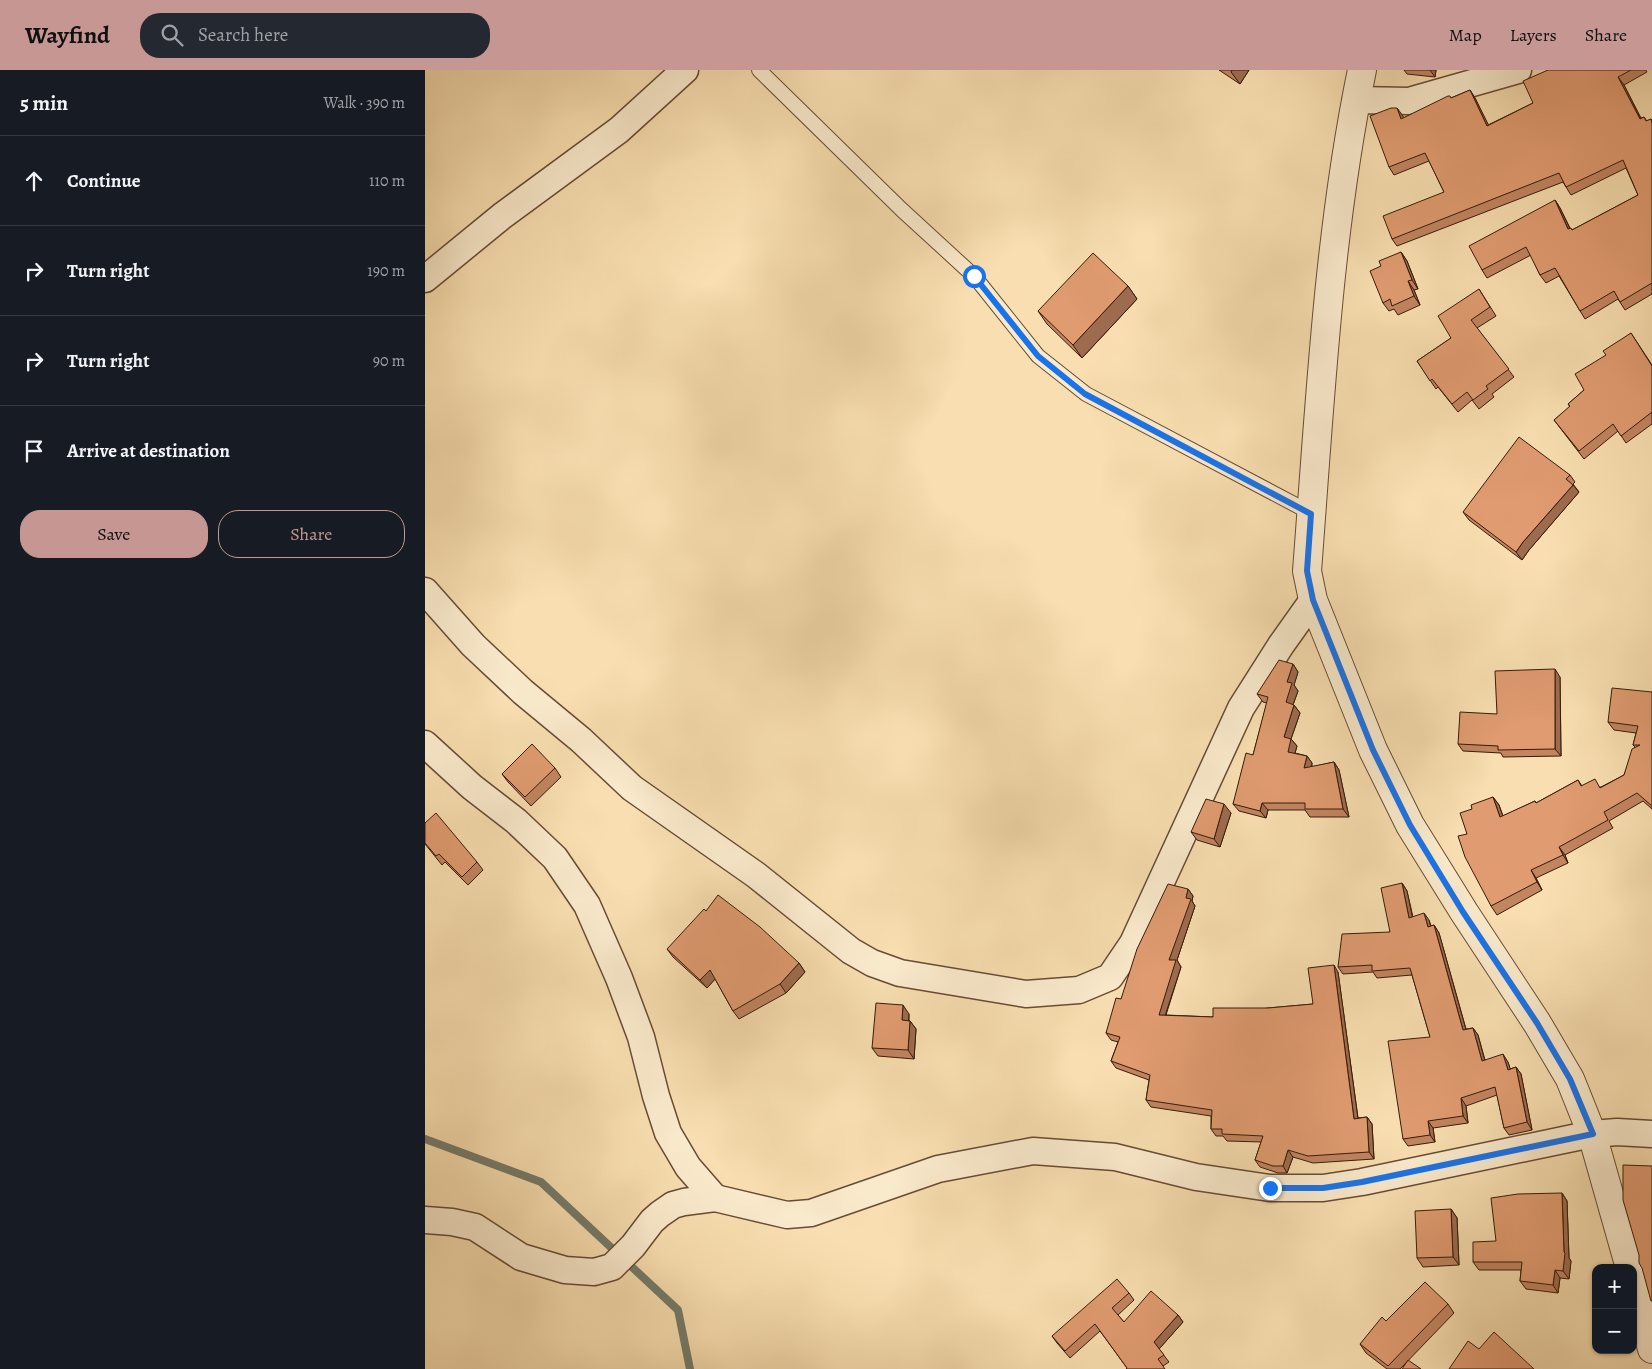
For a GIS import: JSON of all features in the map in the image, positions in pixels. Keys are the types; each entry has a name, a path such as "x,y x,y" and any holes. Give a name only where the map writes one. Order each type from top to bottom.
{"street":[{"path":"1362,70 1332,261 1307,571 1313,600 1373,750 1410,825 1463,912 1537,1023 1570,1079 1593,1134 1629,1264"},
{"path":"1356,100 1409,101 1518,70"},
{"path":"425,279 501,216 619,130 677,73"},
{"path":"425,591 473,645 523,692 581,740 632,788 756,875 851,950 872,962 900,974 1026,994 1079,990 1110,977 1133,943 1241,708 1281,645 1313,600"},
{"path":"425,744 472,787 516,821 555,858 587,905 619,978 641,1037 656,1096 669,1133 688,1167 715,1198"},
{"path":"425,1220 452,1222 475,1228 521,1257 565,1270 594,1272 612,1266 633,1246 652,1221 673,1205 715,1198 787,1215 811,1213 938,1169 1033,1151 1115,1157 1196,1177 1270,1188 1323,1188 1362,1182 1593,1134 1617,1132 1652,1134"},
{"path":"1637,1295 1652,1349"}],"lane":[{"path":"759,70 902,210 974,276 1038,356 1085,394 1311,514"}],"building":[{"path":"1548,70 1631,70 1618,77 1640,119 1644,117 1646,121 1651,119 1652,123 1652,283 1620,302 1614,291 1580,311 1555,268 1540,275 1526,247 1482,270 1469,246 1555,200 1568,229 1571,228 1572,230 1638,195 1623,160 1566,187 1559,173 1392,239 1383,216 1444,192 1425,153 1389,167 1370,116 1391,108 1397,108 1401,119 1448,96 1451,98 1470,90 1487,126 1533,103 1523,81"},
{"path":"1401,252 1412,280 1408,281 1414,296 1392,306 1390,299 1383,303 1370,271 1381,266 1379,261"},
{"path":"1093,253 1128,286 1073,345 1038,311"},
{"path":"1479,289 1490,307 1471,320 1509,369 1486,386 1488,389 1473,400 1467,392 1452,404 1432,379 1430,381 1417,361 1451,338 1438,316"},
{"path":"1631,333 1652,366 1652,412 1621,436 1613,424 1579,451 1554,420 1584,390 1575,374 1606,355 1603,351"},
{"path":"1519,437 1570,475 1566,479 1573,485 1516,552 1463,512"},
{"path":"1279,660 1293,664 1287,682 1292,683 1286,702 1294,705 1284,737 1291,739 1288,752 1307,756 1304,768 1334,762 1343,809 1305,809 1305,803 1262,803 1260,811 1233,804 1246,753 1253,755 1268,697 1257,694"},
{"path":"1555,669 1555,749 1498,750 1498,746 1458,744 1460,712 1497,714 1495,671"},
{"path":"1612,688 1652,692 1652,806 1637,793 1604,812 1608,820 1559,847 1563,855 1531,870 1537,882 1491,906 1465,857 1458,836 1467,834 1460,813 1472,809 1471,805 1493,797 1500,817 1535,801 1536,803 1578,780 1581,786 1595,779 1600,788 1624,775 1632,749 1640,745 1633,745 1638,726 1608,722"},
{"path":"532,744 555,768 525,797 502,774"},
{"path":"1206,799 1224,804 1214,839 1191,832"},
{"path":"436,813 477,862 462,877 439,854 436,856 425,843 425,823"},
{"path":"1402,883 1409,918 1424,913 1428,927 1434,925 1463,1030 1473,1028 1482,1061 1503,1054 1508,1070 1516,1067 1527,1122 1504,1128 1495,1087 1461,1098 1463,1116 1428,1121 1430,1135 1403,1139 1388,1041 1430,1037 1410,968 1372,971 1372,965 1338,967 1342,934 1390,932 1381,888"},
{"path":"1168,884 1188,889 1186,898 1191,899 1169,960 1176,960 1159,1015 1213,1017 1213,1008 1268,1008 1313,1004 1308,968 1334,965 1354,1119 1367,1117 1369,1152 1308,1156 1288,1150 1283,1166 1273,1166 1255,1160 1263,1136 1222,1134 1222,1129 1211,1129 1212,1110 1146,1100 1150,1075 1111,1061 1120,1037 1106,1033 1116,998 1121,999 1137,949"},
{"path":"718,895 760,927 799,963 780,984 733,1011 710,970 700,980 667,949 704,909 706,911"},
{"path":"876,1003 903,1005 902,1020 910,1021 908,1050 872,1048"},
{"path":"1623,1165 1652,1166 1652,1301 1639,1263 1639,1255 1623,1200"},
{"path":"1562,1193 1565,1253 1563,1271 1555,1270 1553,1285 1520,1281 1522,1262 1473,1262 1473,1242 1496,1241 1491,1198 1518,1194"},
{"path":"1451,1209 1453,1257 1417,1258 1415,1211"},
{"path":"1117,1279 1129,1293 1112,1308 1124,1322 1151,1291 1178,1315 1154,1342 1164,1355 1158,1359 1165,1369 1126,1369 1095,1324 1065,1351 1052,1336"},
{"path":"1425,1282 1448,1304 1388,1366 1360,1344 1382,1317 1386,1321"},
{"path":"1494,1332 1534,1369 1449,1369 1468,1341 1479,1349"},
{"path":"1408,1360 1421,1369 1402,1369"}],"waterway":[{"path":"425,1139 541,1182 678,1310 690,1369"}],"route":[{"path":"974,276 1038,356 1085,394 1311,514 1307,571 1313,600 1373,750 1410,825 1463,912 1537,1023 1570,1079 1593,1134 1362,1182 1323,1188 1270,1188"}]}
